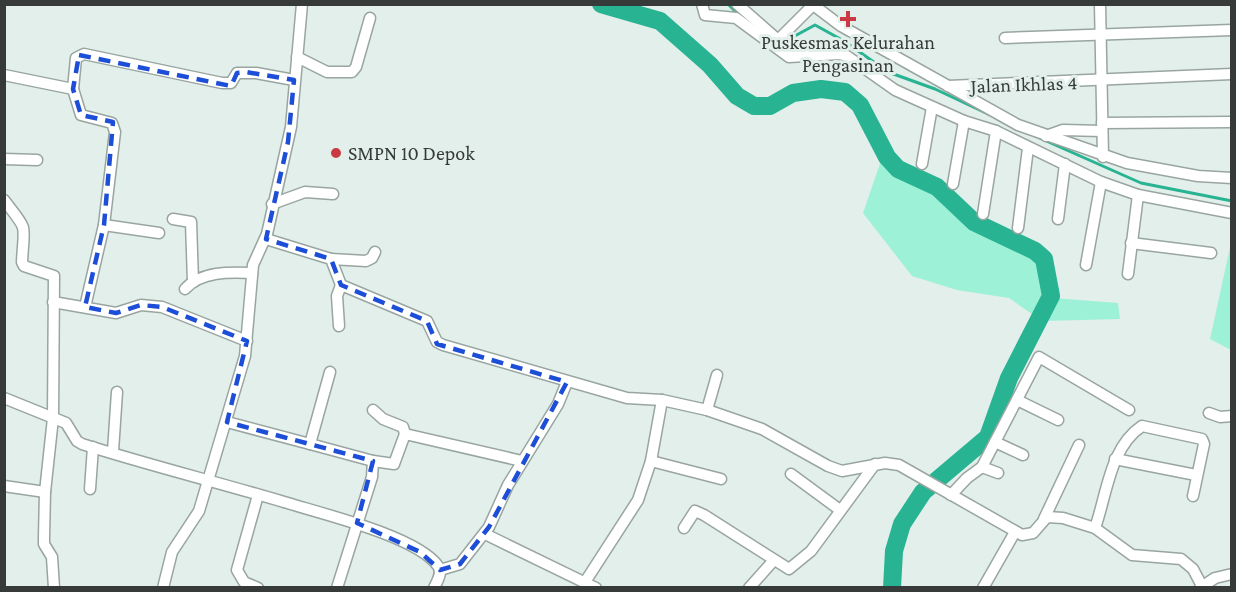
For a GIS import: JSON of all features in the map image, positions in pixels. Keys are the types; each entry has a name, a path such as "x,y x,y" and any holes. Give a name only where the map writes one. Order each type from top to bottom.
{"street":[{"path":"163,588 170,558 196,518 209,480 227,422 247,341 252,273 256,253 266,239 272,204 288,142 302,4"},
{"path":"737,4 778,40 812,5 841,26 1018,125 1103,157 1198,176 1232,178"},
{"path":"1100,4 1103,157"},
{"path":"702,7 712,17 736,18 789,57 839,54 854,60 895,90 964,121 996,131 1101,182 1138,195 1232,213"},
{"path":"297,57 327,72 351,72 356,67 370,18"},
{"path":"1005,38 1232,30"},
{"path":"85,307 104,225 114,149 114,127 108,121 81,115 73,89 76,58 84,54 222,83 231,83 237,73 246,72 294,80"},
{"name":"Jalan Ikhlas 4","path":"948,86 1232,74"},
{"path":"4,75 73,89"},
{"path":"922,164 932,108"},
{"path":"953,184 964,121"},
{"path":"1046,136 1063,130 1102,127 1232,122"},
{"path":"983,214 996,131"},
{"path":"1018,228 1028,148"},
{"path":"4,159 37,160"},
{"path":"1058,219 1065,164"},
{"path":"1086,265 1101,182"},
{"path":"272,204 305,192 333,194"},
{"path":"1128,274 1138,195"},
{"path":"4,200 22,221 25,229 24,266 54,276 53,418 45,492 44,544 52,557 54,588"},
{"path":"173,219 191,222 189,286 221,273 252,273"},
{"path":"104,225 159,233"},
{"path":"266,239 331,259 366,261 372,258 375,252"},
{"path":"1131,243 1211,253"},
{"path":"331,259 341,285 337,296 339,326"},
{"path":"341,285 427,321 437,342 443,345 627,398 662,400 707,410 762,429 828,466 842,471 875,464 899,465 1016,532 1030,535 1044,519 1072,464 1078,445"},
{"path":"53,302 116,313 141,305 162,307 247,341"},
{"path":"951,495 982,467 1039,357 1129,410"},
{"path":"310,444 330,372"},
{"path":"707,410 717,375"},
{"path":"440,571 460,564 485,534 522,461 558,404 567,382"},
{"path":"113,451 117,392"},
{"path":"4,398 66,423 76,441 258,495 326,512 357,523 420,552 440,571"},
{"path":"585,582 633,510 651,461 662,400"},
{"path":"1017,400 1058,420"},
{"path":"227,422 373,461 394,464 405,434 403,427 383,419 373,410"},
{"path":"1209,413 1220,417 1232,416"},
{"path":"1095,528 1116,459 1136,430 1149,426 1202,439 1204,444 1193,496"},
{"path":"405,434 522,461"},
{"path":"996,442 1023,455"},
{"path":"90,489 93,447"},
{"path":"1116,459 1196,476"},
{"path":"337,588 372,477 373,461"},
{"path":"651,461 722,478"},
{"path":"684,528 695,511 716,521 789,569 796,566 811,551 875,464"},
{"path":"982,467 998,473"},
{"path":"791,474 840,510"},
{"path":"4,486 45,492"},
{"path":"258,495 237,570 244,582 258,588"},
{"path":"1044,519 1057,517 1095,528 1132,555 1181,559 1193,569 1202,586 1232,574"},
{"path":"983,588 1016,532"},
{"path":"485,534 596,588"},
{"path":"749,588 774,560"},
{"path":"434,588 440,571"}],"highlighted area":[{"path":"79,55 231,86 237,73 246,72 294,80 288,142 266,239 331,259 341,285 427,321 437,344 567,382 489,527 460,564 440,570 420,552 357,523 373,461 227,422 247,341 162,307 141,305 116,313 85,307 104,225 113,122 81,115 73,89"}],"green space":[{"path":"884,152 897,172 933,183 984,228 1029,249 1051,270 1053,298 1118,303 1120,319 1042,321 1009,298 957,290 912,276 863,213"},
{"path":"1231,243 1232,350 1210,339"}],"waterway":[{"path":"601,4 660,21 710,65 737,96 754,106 770,106 793,93 821,89 845,92 860,105 887,157 898,169 937,187 974,222 1035,251 1044,259 1051,296 1009,378 988,437 923,492 902,524 894,551 892,588"},
{"path":"728,4 739,15"},
{"path":"780,44 815,25 844,41 888,72 935,89 988,114"},
{"path":"1035,136 1141,183 1232,201"}],"place":[{"name":"Puskesmas Kelurahan Pengasinan","path":"848,19"},
{"name":"SMPN 10 Depok","path":"336,153"}]}
